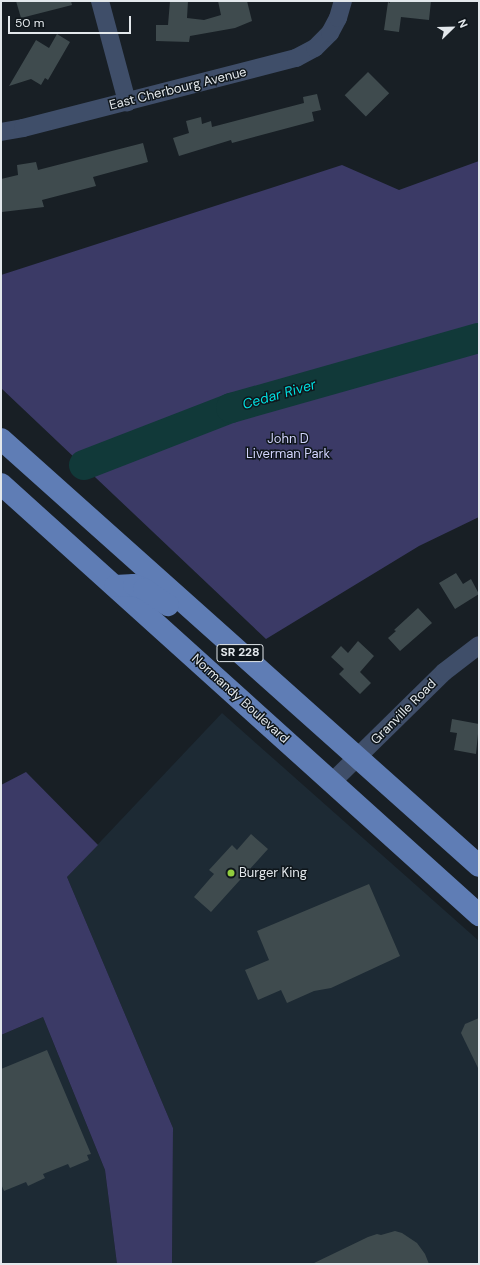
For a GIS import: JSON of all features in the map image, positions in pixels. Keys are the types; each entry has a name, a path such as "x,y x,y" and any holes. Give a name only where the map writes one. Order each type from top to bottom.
{"main road":[{"name":"SR 228","path":"1,439 479,866"},
{"name":"Normandy Boulevard","path":"1,484 479,915"},
{"path":"115,586 134,585 144,588 183,618 226,655 243,656"}],"street":[{"path":"100,1 127,102"},
{"name":"East Cherbourg Avenue","path":"1,132 23,128 127,102 296,58 315,48 330,33 338,18 343,1"},
{"name":"Granville Road","path":"332,782 444,672 479,645"}],"shaded area":[{"path":"222,713 479,941 479,1264 172,1264 173,1128 67,877"},
{"path":"43,1017 105,1170 117,1264 1,1264 1,1035"}],"green space":[{"name":"John D Liverman Park","path":"479,161 479,517 419,546 266,639 1,388 1,275 342,165 399,190"},
{"path":"26,772 98,845 67,877 173,1128 172,1264 117,1264 105,1170 43,1017 1,1035 1,785"}],"building":[{"path":"16,1 71,1 72,5 21,18"},
{"path":"170,1 188,1 187,18 204,20 221,15 218,1 247,1 252,21 235,28 190,36 189,42 156,41 156,25 168,25"},
{"path":"390,1 431,1 429,20 401,17 399,32 384,30 388,2 390,3"},
{"path":"57,34 70,42 48,80 45,78 41,85 31,79 9,86 36,40 49,48"},
{"path":"368,72 389,93 366,117 345,95"},
{"path":"317,94 321,110 312,112 314,121 232,143 231,140 179,156 173,138 189,133 186,121 201,117 202,124 211,121 212,127 304,103 303,97"},
{"path":"143,143 148,162 93,177 96,186 42,200 44,207 2,212 1,179 18,175 17,165 36,162 38,170"},
{"path":"456,573 463,584 471,579 479,594 455,609 439,583"},
{"path":"418,608 432,623 400,651 388,638 396,631 394,630"},
{"path":"358,641 374,656 360,672 371,683 360,694 339,674 344,669 331,657 341,646 348,653"},
{"path":"452,719 479,724 476,754 454,750 457,733 450,732"},
{"name":"Burger King","path":"251,834 268,849 211,912 194,897 214,874 209,870 232,845 237,850"},
{"path":"369,884 400,956 331,988 314,991 287,1003 281,990 258,1000 245,970 269,960 257,931"},
{"path":"479,1018 479,1070 461,1033 465,1024"},
{"path":"47,1050 91,1154 87,1155 89,1160 70,1168 68,1164 43,1174 45,1178 28,1186 26,1182 4,1191 1,1184 1,1069"},
{"path":"395,1231 402,1233 417,1243 425,1254 429,1264 312,1264 368,1237"}],"waterway":[{"name":"Cedar River","path":"84,465 231,408 479,338"}],"place":[{"name":"Burger King","path":"231,873"}]}
